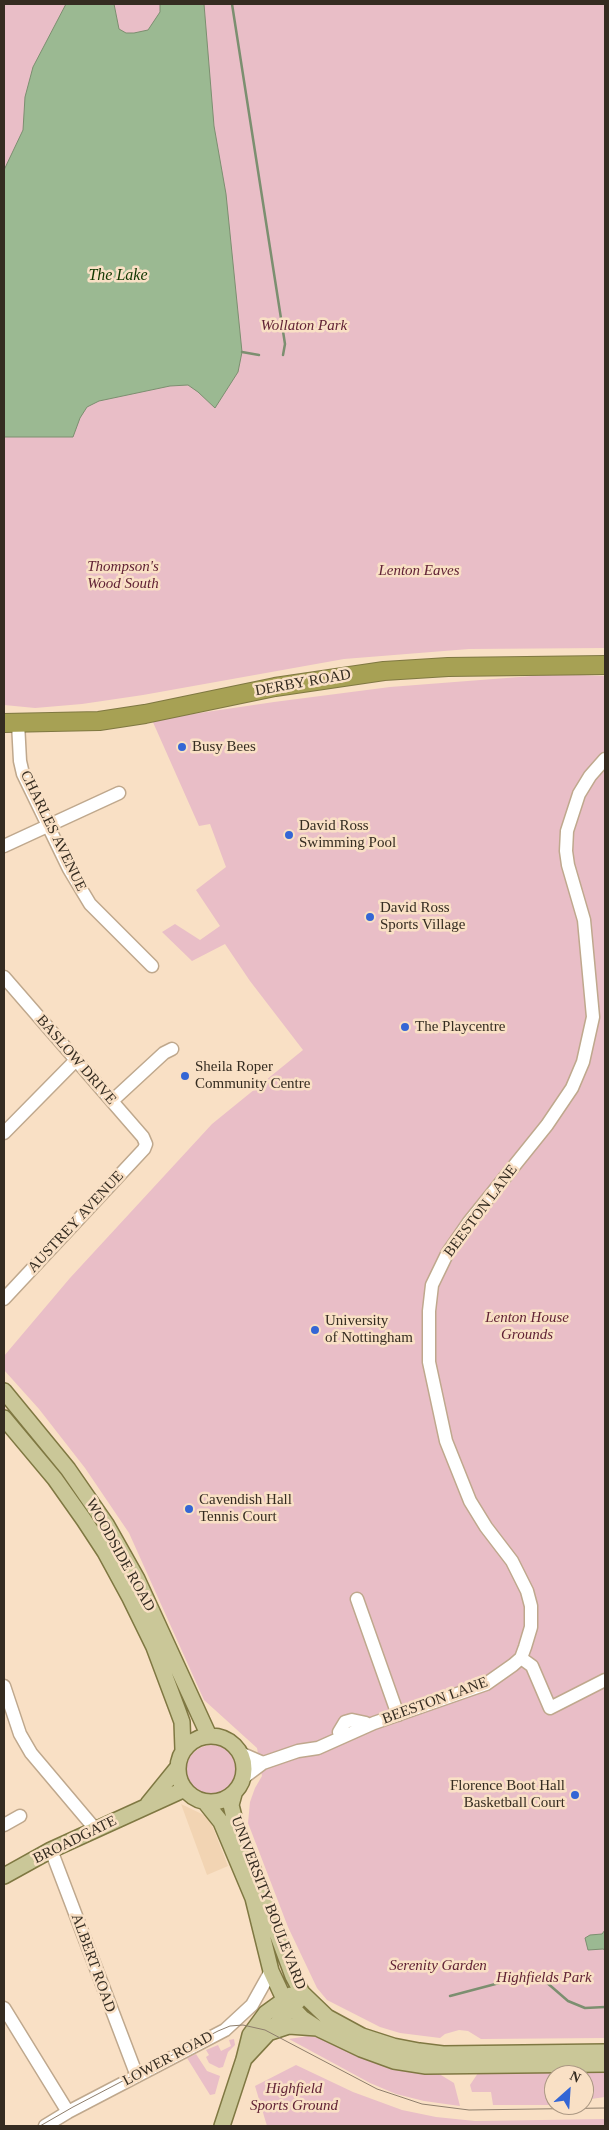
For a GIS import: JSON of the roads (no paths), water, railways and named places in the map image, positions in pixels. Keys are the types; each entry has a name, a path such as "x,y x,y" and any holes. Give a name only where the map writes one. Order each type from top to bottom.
{"highway":[{"name":"DERBY ROAD","path":"11,723 99,722 275,687 384,671 448,667 605,665"}],"main road":[{"name":"WOODSIDE ROAD","path":"7,1400 68,1468 106,1524 141,1587 210,1736"},
{"name":"WOODSIDE ROAD","path":"4,1418 55,1479 84,1520 105,1552 130,1598 154,1647 182,1722 183,1750"},
{"path":"210,1736 225,1739 234,1745 240,1753 244,1767 244,1778 234,1794 222,1800 205,1802 193,1797 179,1779 178,1767 183,1750 194,1740 210,1736"},
{"path":"148,1805 178,1767"},
{"name":"BROADGATE","path":"4,1876 51,1850 185,1789"},
{"name":"UNIVERSITY BOULEVARD","path":"234,1794 231,1804 235,1820 293,1976 302,1993 316,2008 336,2022 362,2036 406,2049 442,2054 605,2052"},
{"name":"UNIVERSITY BOULEVARD","path":"205,1802 221,1822 253,1898 271,1971 288,2003 317,2028 361,2049 394,2061 426,2066 605,2064"},
{"path":"222,2126 244,2059 246,2045 256,2024 272,2006 298,2002 302,1993"},
{"path":"244,2059 268,2034 288,2003"},
{"path":"268,2034 289,2026 317,2028"}],"street":[{"name":"CHARLES AVENUE","path":"11,723 21,767 71,874 85,897 131,953 152,966"},
{"name":"BEESTON LANE","path":"244,1778 263,1763 298,1751 346,1727 398,1715 486,1684 505,1673 521,1658 531,1627 531,1606 527,1591 512,1561 486,1527 470,1501 446,1441 429,1362 428,1311 432,1285 447,1254 469,1222 548,1125 580,1074 593,1017 584,920 568,865 566,851 567,831 579,794 590,776 605,759"},
{"path":"4,846 119,792"},
{"name":"BASLOW DRIVE","path":"4,977 112,1100 143,1137 146,1144"},
{"path":"112,1100 164,1053 172,1049"},
{"path":"4,1133 76,1060"},
{"name":"AUSTREY AVENUE","path":"4,1299 144,1149 146,1144"},
{"path":"357,1599 398,1715"},
{"path":"521,1658 532,1666 550,1708 605,1680"},
{"path":"4,1686 20,1734 31,1753 96,1830"},
{"name":"BEESTON LANE","path":"298,1751 318,1748 362,1731 370,1723"},
{"path":"240,1753 263,1763"},
{"path":"4,1823 20,1816"},
{"name":"ALBERT ROAD","path":"51,1850 137,2076"},
{"name":"LOWER ROAD","path":"44,2126 225,2030 252,2005 271,1971"},
{"path":"4,2008 68,2112"}],"water":[{"name":"The Lake","path":"66,4 114,4 119,29 126,33 134,33 148,30 160,12 160,4 204,4 214,126 226,194 242,352 238,372 215,408 188,385 170,386 99,401 87,407 80,418 73,437 4,437 4,170 23,130 25,97 33,67"},
{"path":"605,1930 605,1950 588,1950 585,1938 590,1935 602,1934"}],"waterway":[{"path":"232,4 285,344 283,355"},
{"path":"242,352 259,355"},
{"path":"450,1996 522,1977 538,1975 568,2001 585,2008 605,2007"}],"tram line":[{"path":"40,2126 218,2031 230,2026 243,2025 265,2030 377,2089 422,2104 469,2110 605,2108"}],"place":[{"name":"Busy Bees","path":"182,747"},
{"name":"David Ross Swimming Pool","path":"289,835"},
{"name":"David Ross Sports Village","path":"370,917"},
{"name":"The Playcentre","path":"405,1027"},
{"name":"Sheila Roper Community Centre","path":"185,1076"},
{"name":"University of Nottingham","path":"315,1330"},
{"name":"Cavendish Hall Tennis Court","path":"189,1509"},
{"name":"Florence Boot Hall Basketball Court","path":"575,1795"}],"park label":[{"name":"Wollaton Park","path":"304,326"},
{"name":"Lenton Eaves","path":"419,571"},
{"name":"Thompson's Wood South","path":"123,576"},
{"name":"Lenton House Grounds","path":"527,1326"},
{"name":"Serenity Garden","path":"438,1966"},
{"name":"Highfields Park","path":"544,1978"},
{"name":"Highfield Sports Ground","path":"294,2098"}]}
